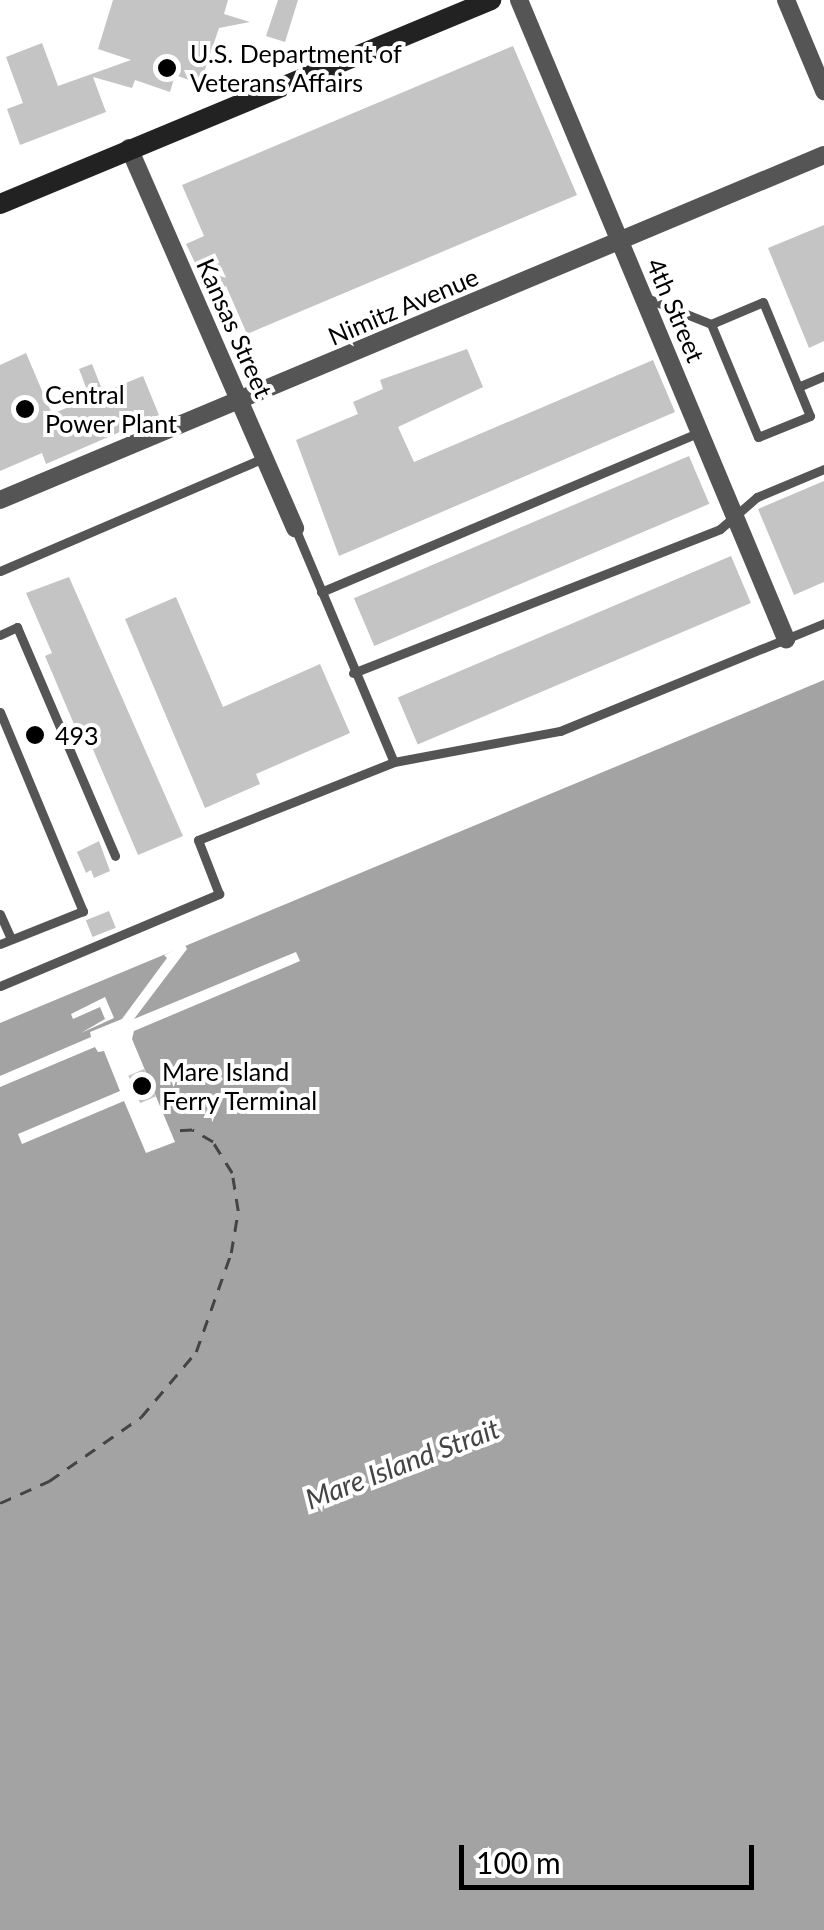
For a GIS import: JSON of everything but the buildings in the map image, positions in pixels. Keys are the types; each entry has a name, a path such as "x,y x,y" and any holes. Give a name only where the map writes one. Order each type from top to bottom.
{"street":[{"path":"0,204 490,0"},
{"name":"4th Street","path":"520,0 786,639"},
{"path":"786,0 824,91"},
{"name":"Kansas Street","path":"128,148 295,528"},
{"name":"Nimitz Avenue","path":"0,500 240,403 824,155"}],"lane":[{"path":"643,296 711,324 764,302 810,416 758,437 711,324"},
{"path":"798,387 824,376"},
{"path":"321,592 700,432"},
{"path":"0,571 264,458"},
{"path":"353,673 720,529 757,497 824,469"},
{"path":"295,528 353,673 394,762"},
{"path":"0,986 219,894 198,840 394,762 560,730 824,622"},
{"path":"0,635 17,628 115,856"},
{"path":"0,712 83,911 0,944"},
{"path":"0,914 11,939"}],"water":[{"name":"Mare Island Strait","path":"824,680 824,1930 0,1930 0,1023"}],"pier":[{"name":"Mare Island Ferry Terminal","path":"185,945 187,949 134,1019 296,952 300,961 134,1031 132,1039 175,1142 146,1153 124,1101 22,1144 18,1134 120,1091 104,1051 98,1052 95,1047 0,1087 0,1076 91,1037 90,1032 122,1019 167,958 164,955"},
{"path":"105,997 114,1018 81,1033 105,1019 100,1007 73,1019 71,1014"}],"ferry route":[{"path":"0,1503 49,1481 141,1417 196,1352 231,1253 238,1211 232,1173 213,1142 192,1130 170,1131"}],"place":[{"name":"U.S. Department of Veterans Affairs","path":"167,68"},
{"name":"Central Power Plant","path":"25,409"},
{"name":"493","path":"35,735"},
{"name":"Mare Island Ferry Terminal","path":"142,1086"}]}
